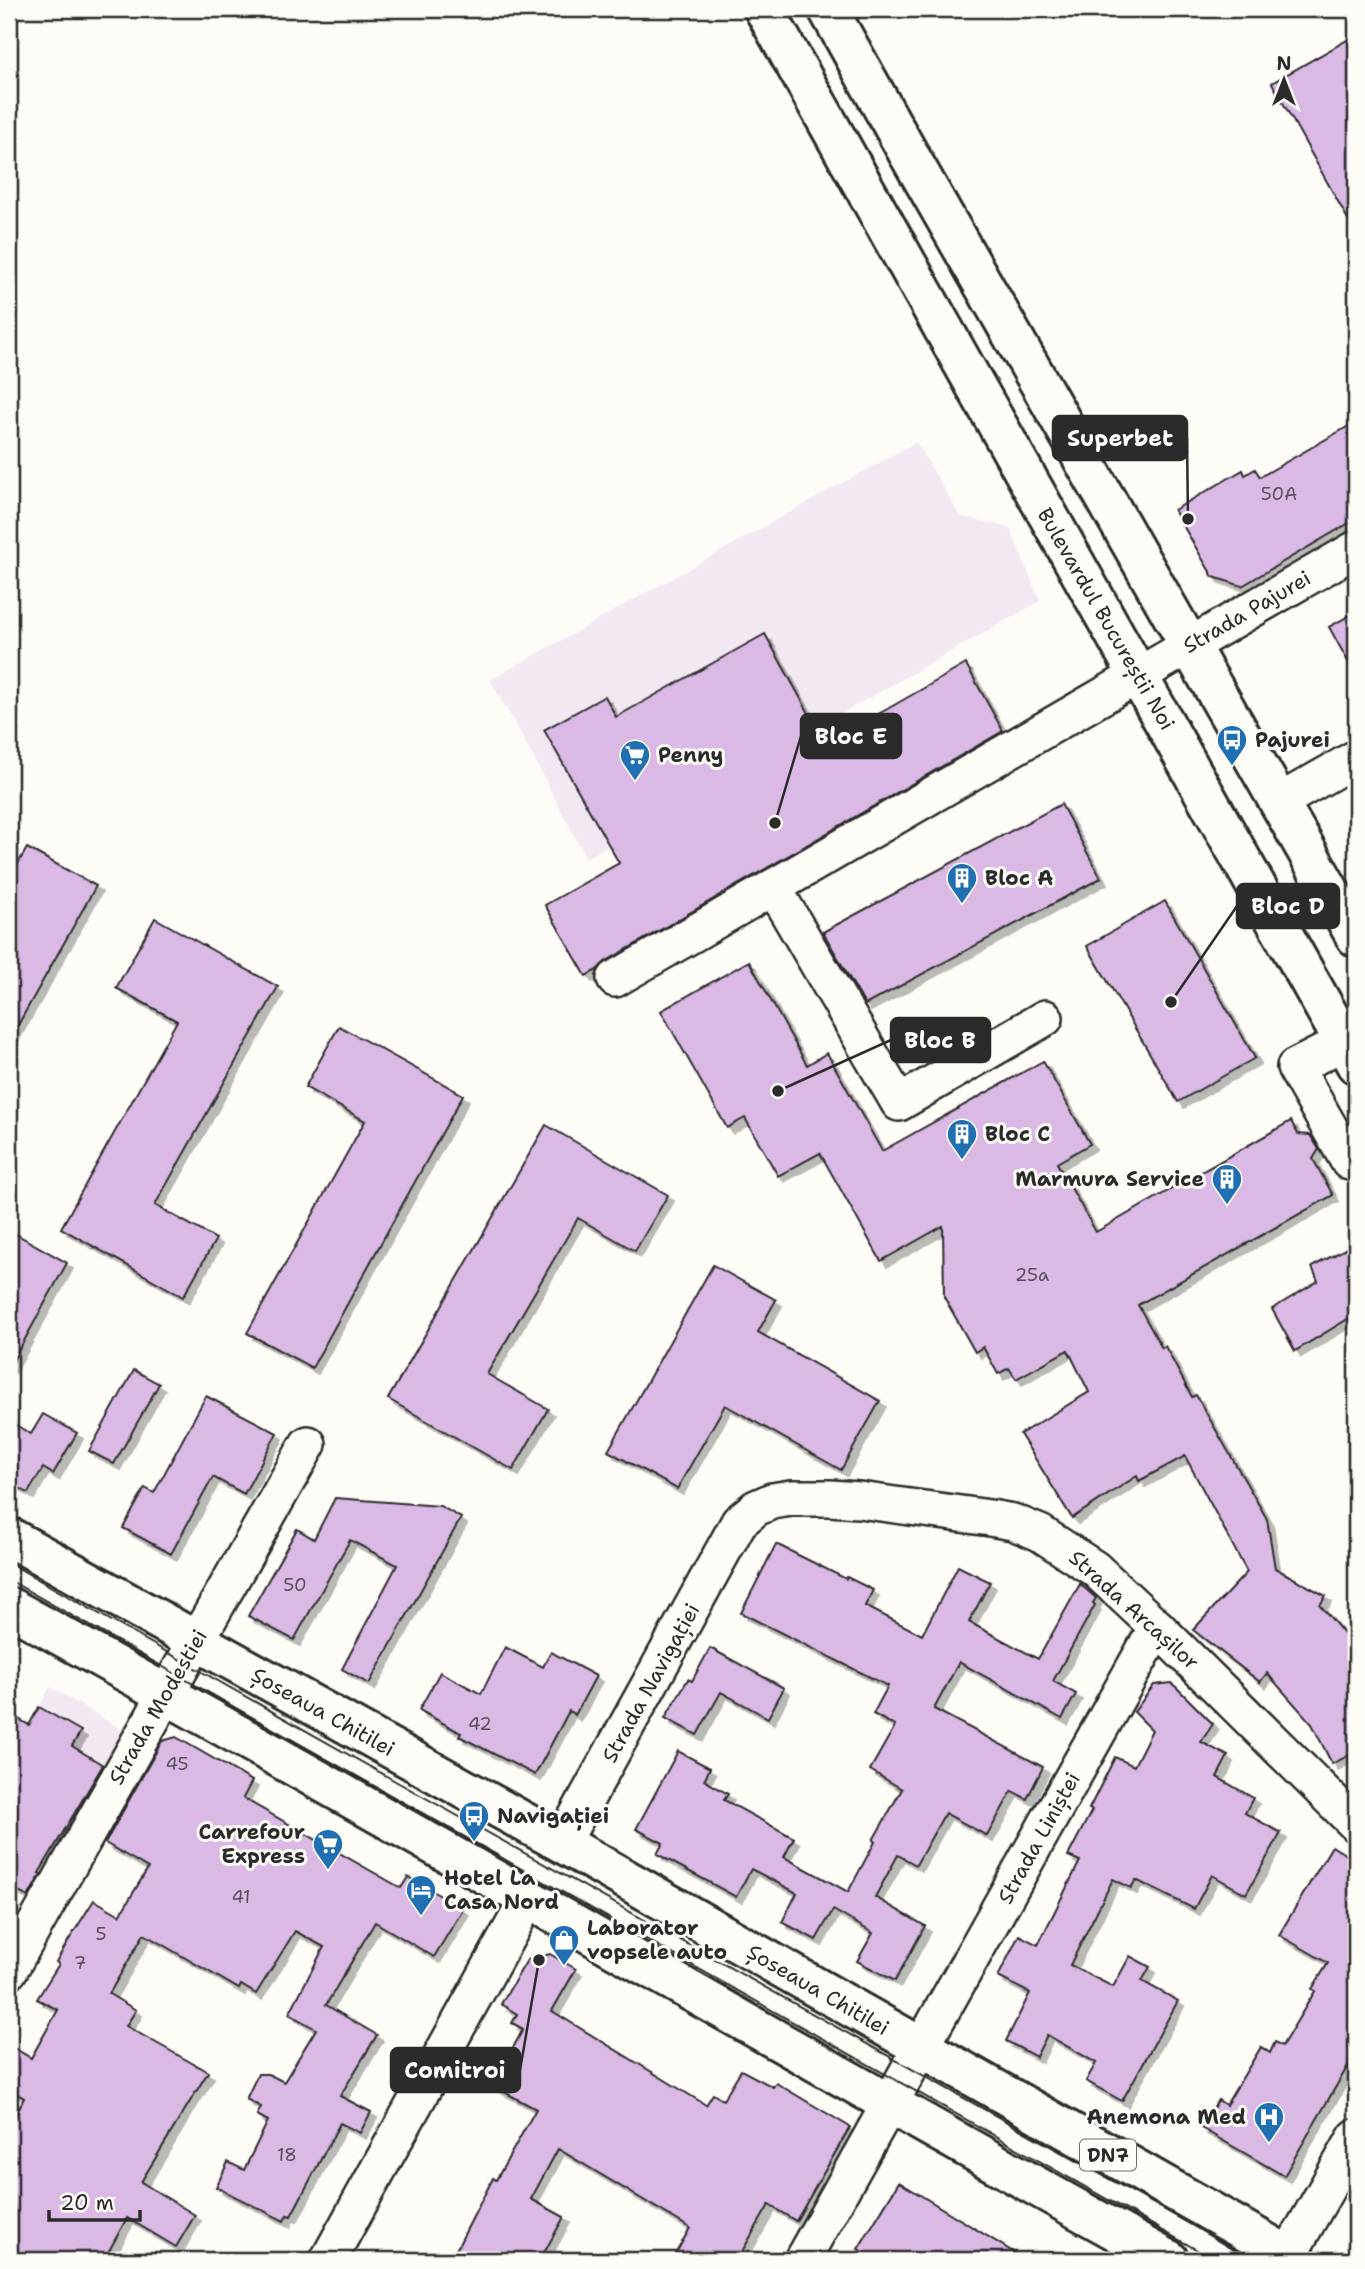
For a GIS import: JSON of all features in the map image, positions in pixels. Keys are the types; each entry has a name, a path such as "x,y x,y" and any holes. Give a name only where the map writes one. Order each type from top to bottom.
{"main road":[{"name":"Bulevardul Bucureștii Noi","path":"764,9 1350,1053"},
{"path":"828,9 1356,937"},
{"path":"856,173 908,153"},
{"name":"Șoseaua Chitilei","path":"9,1537 562,1843 920,2049 1292,2258"},
{"path":"9,1607 166,1693 889,2105 1169,2260"}],"street":[{"name":"Strada Pajurei","path":"615,979 1189,644 1356,550"},
{"path":"1279,802 1356,758"},
{"path":"773,887 899,1103 1045,1018"},
{"path":"1349,1162 1295,1067 1350,1053"},
{"name":"Strada Modestiei","path":"9,1970 308,1444"},
{"name":"Strada Arcașilor","path":"739,1522 756,1508 772,1501 830,1498 1013,1522 1041,1533 1095,1569 1356,1824"},
{"name":"Strada Navigației","path":"562,1843 739,1522"},
{"name":"Strada Liniștei","path":"889,2105 1157,1627"},
{"path":"328,2260 528,1899"},
{"path":"803,2260 889,2105"},
{"path":"1292,2258 1356,2137"}],"shaded area":[{"path":"916,442 960,516 1010,528 1040,601 586,858 490,680"},
{"path":"50,1687 123,1730 103,1765 72,1746 81,1730 39,1707"}],"building":[{"path":"1356,35 1356,234 1272,83"},
{"path":"1356,422 1356,519 1242,586 1213,577 1174,510 1243,470 1245,475 1255,469 1260,477"},
{"path":"1356,612 1356,676 1329,627"},
{"path":"765,634 826,744 966,664 1003,731 605,962 586,976 545,905 619,863 544,730 605,696 616,717"},
{"name":"Bloc A","path":"1061,804 1101,878 865,1005 823,932"},
{"path":"27,848 96,886 9,1041 9,879"},
{"path":"1165,901 1255,1058 1178,1102 1087,946"},
{"path":"155,918 278,987 155,1205 216,1239 183,1297 61,1228 177,1021 116,988"},
{"path":"749,961 807,1065 827,1053 882,1151 1043,1061 1090,1144 1057,1163 1096,1232 1291,1121 1298,1134 1310,1135 1319,1149 1313,1159 1333,1195 1138,1305 1162,1348 1165,1346 1192,1397 1196,1395 1267,1519 1275,1568 1326,1596 1320,1605 1356,1648 1356,1752 1332,1764 1312,1724 1267,1673 1260,1682 1193,1630 1247,1572 1185,1456 1139,1481 1137,1476 1072,1518 1020,1434 1089,1392 1068,1350 1016,1379 1009,1368 998,1374 983,1347 975,1352 944,1297 943,1226 881,1261 820,1153 778,1176 745,1118 727,1128 661,1011"},
{"path":"339,1026 463,1095 312,1368 247,1333 365,1121 305,1087"},
{"path":"546,1125 668,1195 635,1251 578,1218 487,1374 548,1409 513,1470 388,1399"},
{"path":"9,1230 67,1263 9,1368"},
{"path":"1356,1243 1356,1314 1295,1351 1272,1309 1318,1281 1312,1267"},
{"path":"713,1265 776,1300 758,1332 880,1401 841,1470 725,1405 677,1489 608,1451"},
{"path":"134,1370 159,1384 114,1464 89,1451"},
{"path":"206,1396 277,1433 244,1494 213,1477 171,1554 123,1528 145,1488 154,1493"},
{"path":"43,1414 77,1433 53,1474 43,1468 28,1493 9,1482 9,1421 31,1434"},
{"path":"335,1498 440,1506 461,1518 369,1684 342,1669 397,1565 350,1540 294,1640 248,1616 297,1529 314,1539"},
{"path":"776,1544 873,1590 865,1606 922,1635 958,1566 990,1582 969,1622 1038,1659 1080,1584 1096,1598 1093,1603 1095,1605 1053,1681 1076,1694 1062,1719 959,1662 934,1709 1043,1767 1027,1799 1012,1791 987,1836 945,1813 916,1865 898,1855 875,1897 925,1926 895,1981 857,1961 873,1933 833,1910 816,1940 782,1922 797,1893 751,1869 736,1897 657,1854 663,1843 636,1829 678,1751 710,1768 704,1780 728,1794 724,1800 794,1838 784,1857 848,1892 902,1789 870,1770 895,1726 873,1714 888,1686 741,1613"},
{"path":"505,1647 543,1667 551,1652 596,1676 575,1715 569,1711 535,1775 459,1736 461,1733 419,1710 440,1672 481,1694"},
{"path":"710,1648 784,1688 768,1718 721,1692 697,1735 665,1718 688,1679 692,1681"},
{"path":"1172,1683 1213,1724 1201,1742 1228,1756 1217,1777 1253,1798 1245,1813 1281,1833 1246,1894 1212,1875 1194,1909 1136,1880 1131,1888 1113,1879 1070,1965 1113,1987 1130,1956 1150,1967 1142,1981 1178,2001 1122,2101 1086,2081 1096,2063 1047,2035 1036,2057 1006,2041 1030,1993 998,1977 1019,1935 1038,1945 1080,1861 1068,1856 1115,1757 1134,1766 1152,1730 1134,1712 1154,1685"},
{"path":"39,1707 81,1731 72,1746 103,1765 39,1873 41,1874 28,1897 9,1887 9,1714 29,1725"},
{"path":"176,1737 252,1781 243,1798 401,1888 408,1877 463,1909 434,1957 375,1922 326,2005 377,2035 340,2096 371,2112 360,2133 340,2123 291,2216 287,2215 284,2221 216,2187 228,2162 244,2170 268,2121 257,2115 261,2107 246,2099 258,2074 268,2074 284,2082 316,2029 289,2014 324,1947 295,1931 256,1994 241,1985 239,1989 144,1934 109,1994 136,2010 126,2026 208,2072 141,2182 195,2215 176,2247 127,2218 104,2260 9,2260 9,2129 24,2098 9,2089 9,2045 31,2058 58,2010 37,1999 59,1964 56,1962 67,1943 94,1900 120,1915 148,1868 105,1843 162,1741"},
{"path":"1332,1846 1356,1861 1356,2052 1284,2176 1201,2128 1218,2100 1226,2105 1261,2047 1270,2053 1275,2042 1282,2046 1315,1991 1312,1989 1328,1963 1279,1935"},
{"path":"550,1954 576,1969 552,2011 706,2105 713,2094 723,2100 741,2070 773,2087 776,2083 850,2127 796,2221 769,2205 737,2260 672,2260 690,2228 558,2149 531,2199 564,2217 540,2260 451,2260 493,2178 496,2180 536,2109 493,2086 523,2029 512,2023 517,2014 501,2004 527,1960"},
{"path":"899,2182 1026,2260 877,2260 858,2249"}],"tram line":[{"path":"9,1563 1250,2260"},
{"path":"9,1580 1215,2260"}],"place":[{"name":"Superbet","path":"1188,519"},
{"name":"Pajurei","path":"1232,767"},
{"name":"Penny","path":"635,782"},
{"name":"Bloc E","path":"775,823"},
{"name":"Bloc A","path":"962,905"},
{"name":"Bloc D","path":"1171,1002"},
{"name":"Bloc B","path":"778,1091"},
{"name":"Bloc C","path":"962,1161"},
{"name":"Marmura Service","path":"1227,1206"},
{"name":"Navigației","path":"474,1843"},
{"name":"Carrefour Express","path":"328,1871"},
{"name":"Hotel La Casa Nord","path":"421,1917"},
{"name":"Comitroi","path":"539,1960"},
{"name":"Laborator vopsele auto","path":"564,1967"},
{"name":"Anemona Med","path":"1269,2144"}]}
